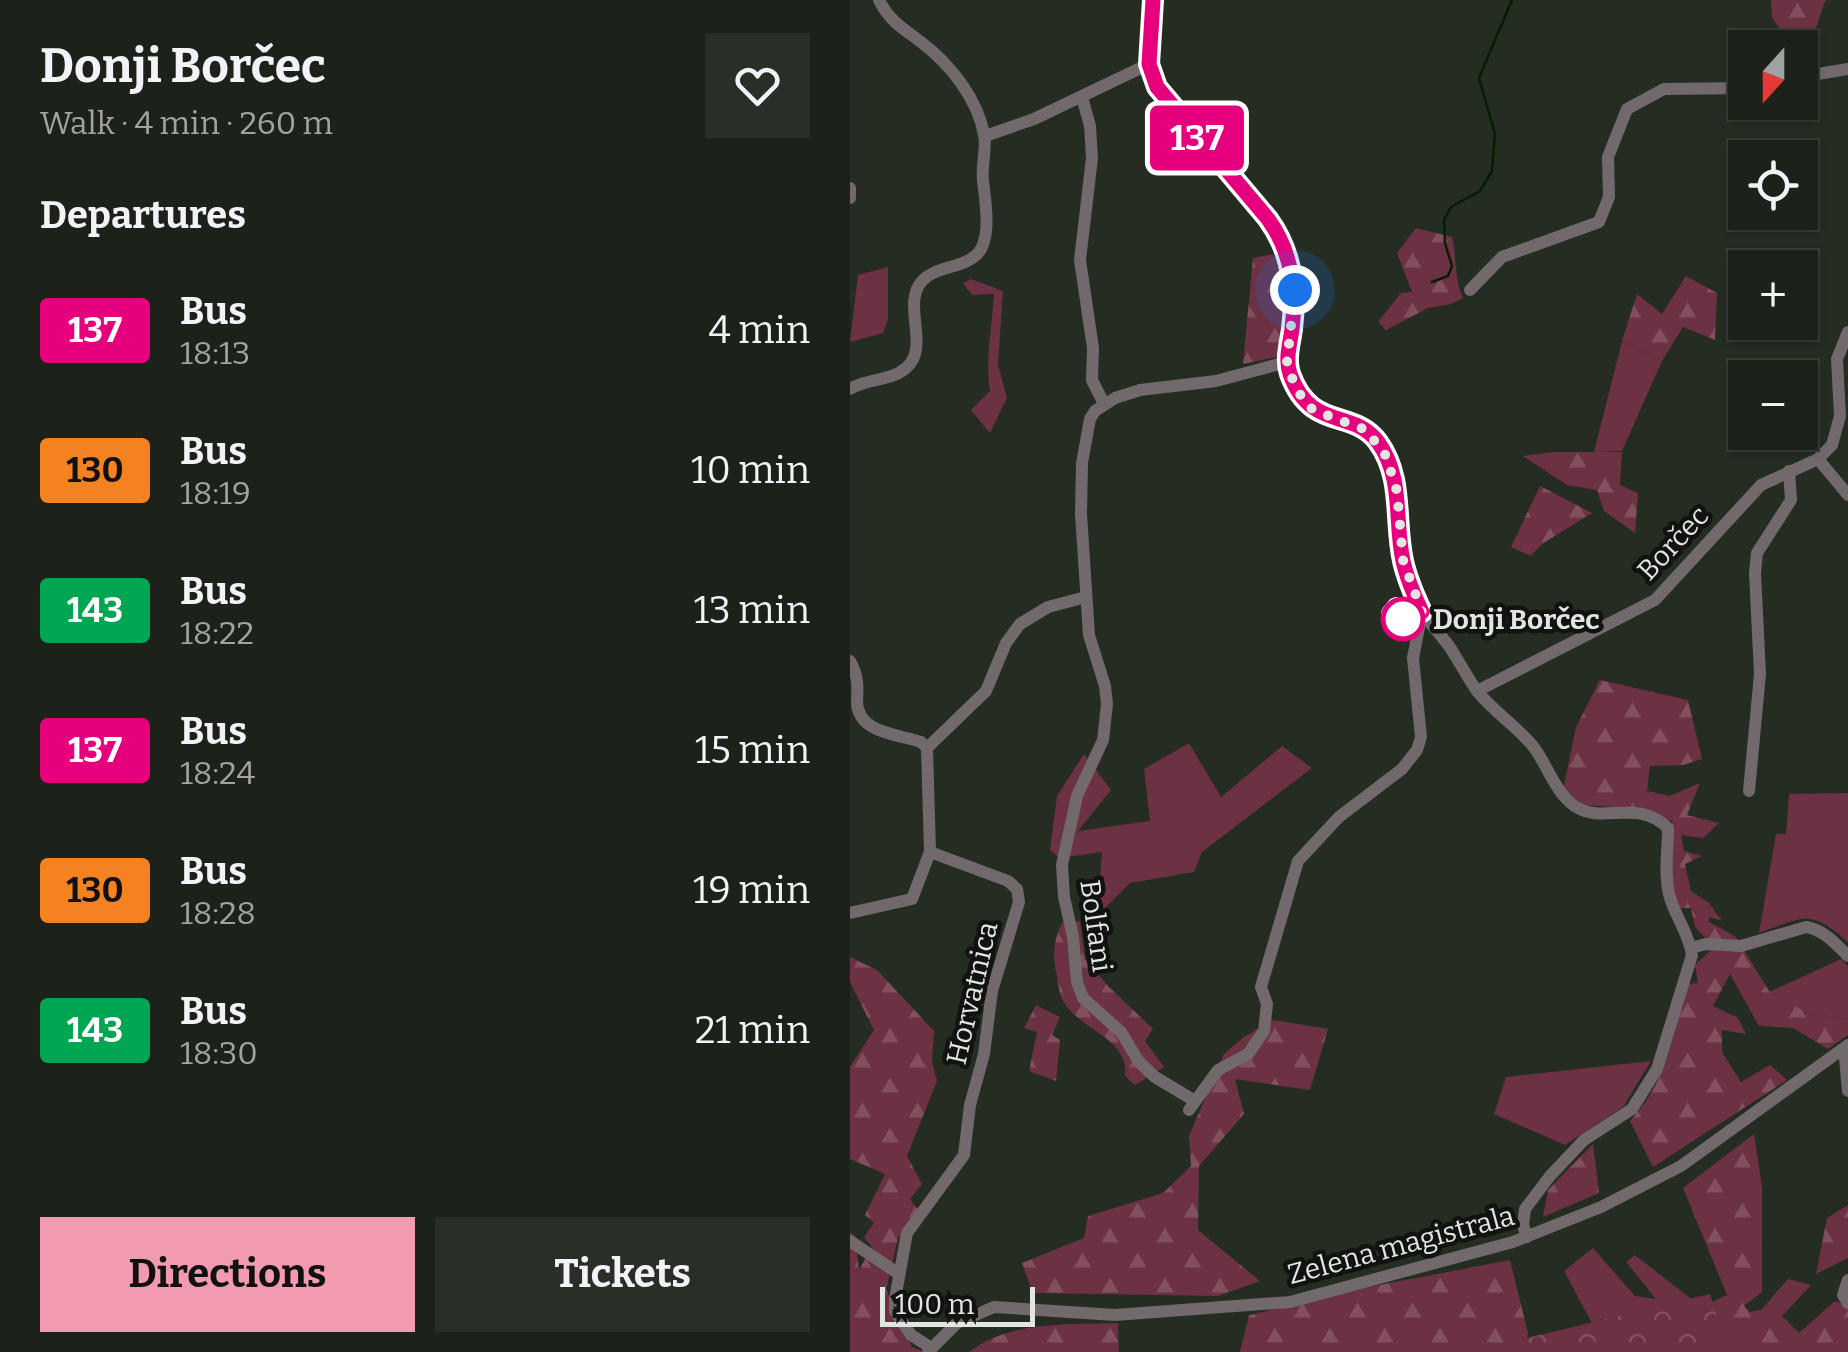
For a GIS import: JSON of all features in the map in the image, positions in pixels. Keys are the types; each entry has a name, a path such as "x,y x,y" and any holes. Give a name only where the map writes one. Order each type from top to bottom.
{"street":[{"path":"850,390 863,382 899,373 910,364 915,348 918,286 928,276 980,250 984,229 984,136 963,86 930,50 890,19 880,0"},
{"path":"1150,1 1149,64 1167,102 1268,219 1283,242 1295,290 1287,362 1303,400 1326,417 1366,430 1386,456 1397,491 1403,560 1422,612 1477,691 1533,746 1563,795 1581,810 1631,812 1659,818 1668,828 1668,889 1692,955 1657,1069 1632,1109 1584,1140 1550,1176 1525,1209 1523,1225 1527,1237"},
{"path":"984,136 1082,97 1149,64"},
{"path":"1818,74 1848,68"},
{"path":"1470,290 1502,257 1599,222 1609,197 1608,157 1627,109 1664,89 1728,88"},
{"path":"1082,97 1090,126 1092,158 1080,260 1093,348 1092,380 1104,404 1140,390 1216,380 1287,362"},
{"path":"850,188 850,198"},
{"path":"1848,332 1836,358 1840,416 1832,446 1818,459 1848,495"},
{"name":"Bolfani","path":"1104,404 1090,419 1082,462 1081,514 1090,648 1106,686 1108,704 1103,740 1077,796 1062,865 1064,897 1083,998 1121,1032 1139,1062 1192,1105 1218,1070 1248,1054 1264,1030 1266,1004 1262,987 1298,862 1339,817 1402,769 1417,750 1421,737 1413,658 1422,612"},
{"name":"Borčec","path":"1477,691 1655,600 1761,484 1818,459"},
{"path":"1749,792 1760,674 1757,554 1791,500 1789,470"},
{"path":"850,913 912,900 930,852 927,748 986,691 1006,643 1020,624 1048,606 1086,597"},
{"path":"850,661 858,678 860,719 927,748"},
{"name":"Horvatnica","path":"929,1349 911,1335 895,1311 906,1233 964,1155 992,990 1019,902 1018,888 1008,881 930,852"},
{"path":"1691,948 1706,944 1742,946 1806,927 1828,936 1848,956"},
{"path":"1846,1046 1848,1090"},
{"name":"Zelena magistrala","path":"929,1349 957,1323 994,1307 1115,1316 1290,1302 1527,1237 1601,1207 1681,1166 1846,1046"},
{"path":"850,1241 899,1274"},
{"path":"1848,1280 1843,1294 1848,1303"}],"green space":[{"path":"1771,0 1828,0 1815,30 1781,30 1772,18"},
{"path":"1416,228 1452,237 1463,298 1428,308 1386,330 1378,322 1401,293 1412,292 1397,253"},
{"path":"1273,254 1288,286 1277,357 1243,364 1253,258"},
{"path":"888,267 888,319 883,333 850,342 858,275"},
{"path":"1686,276 1717,293 1715,340 1683,327 1662,361 1622,341 1637,294 1662,314"},
{"path":"971,279 1003,291 998,365 1007,398 990,433 971,410 990,391 994,294 972,295 963,283"},
{"path":"1622,341 1662,361 1622,451 1594,452"},
{"path":"1622,452 1620,485 1638,493 1635,533 1604,511 1597,490 1567,485 1523,456"},
{"path":"1540,486 1592,513 1542,544 1531,556 1511,547"},
{"path":"1600,680 1688,700 1702,759 1683,765 1650,766 1647,791 1670,796 1700,783 1687,815 1719,823 1703,838 1681,835 1684,851 1702,856 1685,864 1691,891 1709,903 1722,921 1709,917 1709,922 1736,937 1769,991 1806,1012 1848,1020 1848,1035 1828,1049 1793,1028 1759,1026 1730,974 1713,1006 1738,1018 1746,1034 1722,1030 1722,1052 1741,1082 1770,1065 1787,1080 1653,1167 1630,1121 1661,1073 1688,984 1698,983 1695,965 1714,947 1695,927 1691,908 1680,908 1672,887 1672,821 1612,807 1584,805 1563,790 1576,727"},
{"path":"1189,743 1221,797 1282,746 1312,768 1202,852 1194,872 1130,883 1097,916 1102,852 1059,858 1050,850 1057,796 1084,754 1111,790 1078,831 1150,821 1144,769"},
{"path":"1848,793 1848,942 1824,924 1806,919 1759,933 1776,834 1786,834 1789,794"},
{"path":"1080,921 1085,959 1153,1029 1145,1041 1164,1067 1135,1085 1125,1076 1119,1052 1069,1010 1061,997 1055,943 1062,923"},
{"path":"850,957 877,970 934,1031 932,1062 937,1081 907,1156 922,1184 910,1199 918,1210 898,1238 886,1289 912,1347 925,1352 850,1352 850,1232 855,1236 859,1270 872,1247 864,1237 874,1223 865,1215 885,1174 850,1159 850,1067 874,1030 850,982"},
{"path":"1841,959 1848,966 1848,1020 1806,1012 1769,992"},
{"path":"1036,1005 1060,1017 1052,1035 1060,1040 1056,1081 1029,1071 1037,1032 1024,1028"},
{"path":"1273,1020 1328,1029 1310,1090 1235,1079 1244,1114 1199,1166 1198,1230 1260,1281 1218,1296 1033,1293 1022,1263 1084,1238 1088,1216 1163,1193 1191,1166 1189,1136 1224,1054"},
{"path":"1651,1061 1623,1107 1565,1145 1494,1114 1506,1077"},
{"path":"1754,1134 1762,1187 1762,1292 1744,1306 1750,1312 1761,1310 1788,1279 1811,1285 1782,1316 1799,1333 1835,1301 1848,1306 1848,1352 1605,1352 1727,1295 1683,1188"},
{"path":"1593,1144 1599,1193 1543,1217 1548,1190"},
{"path":"1848,1205 1848,1258 1816,1274 1827,1218"},
{"path":"1593,1248 1635,1296 1656,1299 1626,1262 1635,1255 1699,1305 1602,1342 1564,1271"},
{"path":"1510,1260 1528,1333 1525,1352 1240,1352 1249,1315"},
{"path":"1710,1294 1728,1352 1469,1352"},
{"path":"1118,1323 1119,1352 969,1352 1021,1329"}],"waterway":[{"path":"1432,282 1448,276 1452,266 1444,220 1451,207 1480,191 1492,171 1495,134 1479,78 1512,0"}],"bus line":[{"name":"137","path":"1153,0 1149,64 1157,87 1283,242 1295,290 1287,362 1298,391 1313,410 1366,430 1393,471 1403,560 1422,612 1394,622 1392,614 1397,608"}],"place":[{"name":"Donji Borčec","path":"1403,619"}],"route":[{"path":"1295,290 1287,362 1298,391 1313,410 1366,430 1393,471 1403,560 1422,612 1403,619"}]}
